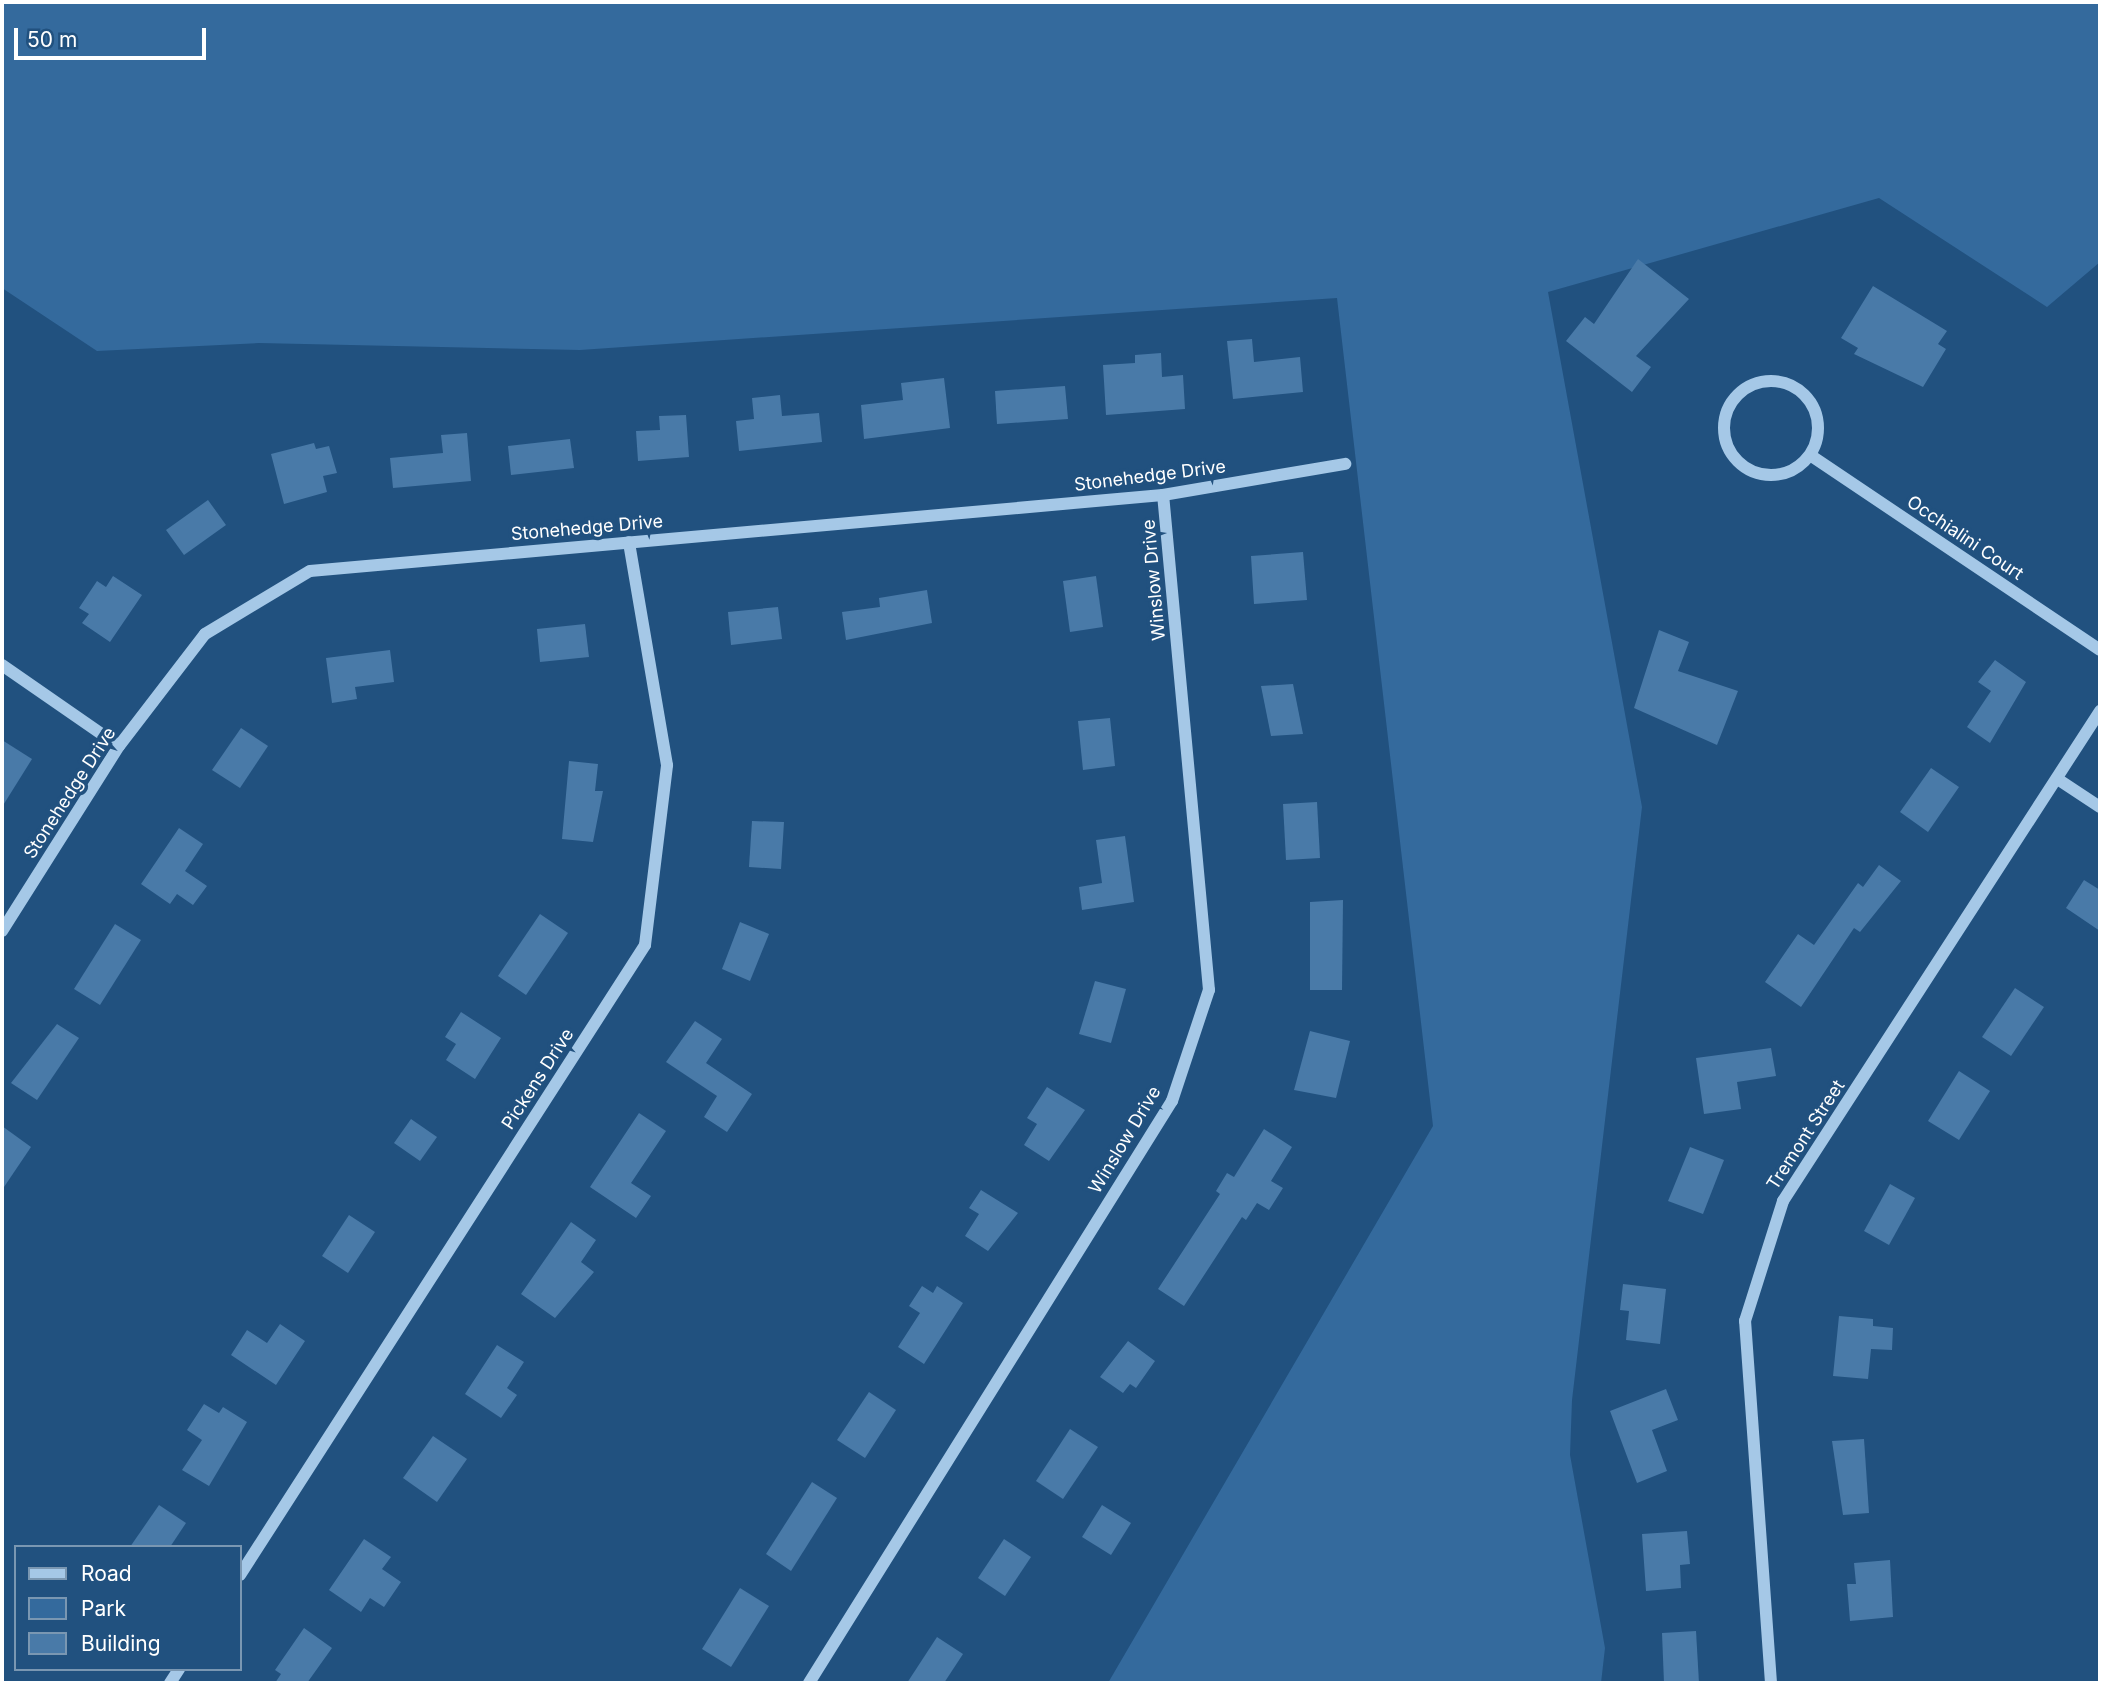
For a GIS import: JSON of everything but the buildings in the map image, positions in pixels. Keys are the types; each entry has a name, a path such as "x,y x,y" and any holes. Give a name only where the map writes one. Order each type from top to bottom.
{"street":[{"path":"1761,382 1797,388 1817,419 1810,455 1800,466 1773,476 1745,468 1724,433 1731,403 1761,382"},
{"name":"Occhialini Court","path":"1810,455 2100,650"},
{"name":"Stonehedge Drive","path":"2,931 119,746 205,634 310,571 1163,495 1345,464"},
{"name":"Winslow Drive","path":"809,1683 1172,1101 1209,990 1163,495"},
{"name":"Pickens Drive","path":"242,1572 645,945 667,765 629,542"},
{"path":"2,665 119,746"},
{"name":"Tremont Street","path":"1771,1683 1745,1321 1783,1201 2059,780 2100,711"},
{"path":"2059,780 2100,807"}],"green space":[{"path":"2,2 2100,2 2100,262 2047,307 1879,198 1548,292 1642,807 1572,1400 1570,1455 1605,1648 1601,1683 1108,1683 1433,1126 1337,298 580,350 259,343 97,351 2,288"}]}
